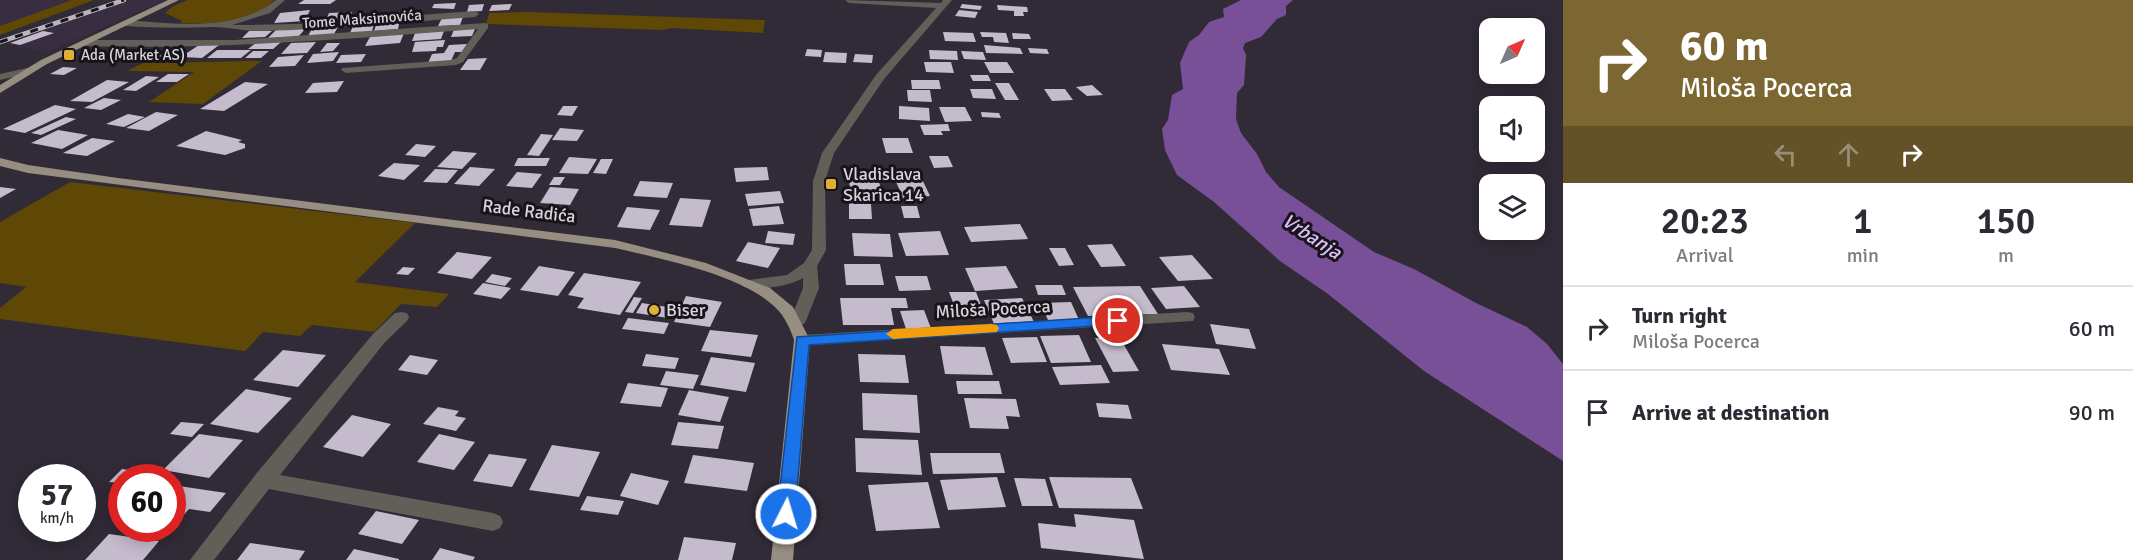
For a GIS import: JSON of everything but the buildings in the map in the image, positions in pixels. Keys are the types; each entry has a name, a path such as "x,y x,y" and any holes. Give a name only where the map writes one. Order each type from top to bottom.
{"main road":[{"path":"0,90 27,71 175,0"},
{"name":"Rade Radića","path":"0,162 28,169 118,182 615,244 675,258 749,285 777,300 800,332"},
{"path":"782,560 800,332"}],"street":[{"path":"126,23 184,27 217,25 263,13 281,0"},
{"path":"849,0 946,3"},
{"path":"749,285 782,281 800,274 810,266 819,250 819,181 828,153 880,77 946,3"},
{"path":"217,25 226,29 271,28 474,14"},
{"name":"Tome Maksimovića","path":"84,43 144,45 270,40 485,26 460,60 452,63 346,70"},
{"path":"0,77 27,71"},
{"path":"800,332 811,288 810,266"},
{"path":"201,560 379,338 401,317"},
{"name":"Miloša Pocerca","path":"800,332 1187,317"},
{"path":"263,480 493,522"}],"shaded area":[{"path":"0,0 72,0 0,26"},
{"path":"72,0 94,0 0,35 0,26"},
{"path":"131,0 166,0 48,52 5,44"},
{"path":"187,0 274,0 254,13 217,22 180,23 182,21 165,13"},
{"path":"528,12 765,20 763,33 671,28 663,30 486,24 489,13"},
{"path":"262,61 203,104 149,102 194,72 127,71 143,63"},
{"path":"70,182 415,223 355,282 449,294 437,307 401,304 374,332 312,325 300,336 263,332 245,351 0,319 0,308 26,287 0,283 0,222"}],"water":[{"name":"Vrbanja","path":"1241,0 1293,0 1286,6 1286,15 1277,19 1261,37 1245,43 1243,48 1246,55 1244,85 1237,93 1236,119 1241,133 1257,154 1266,172 1279,187 1374,252 1414,269 1476,303 1527,327 1547,344 1563,364 1563,461 1424,371 1328,294 1280,261 1214,202 1177,175 1165,150 1162,129 1168,120 1172,95 1183,89 1180,63 1189,42 1199,35 1209,22 1224,17 1223,9"}],"railway":[{"path":"0,42 124,0"}],"slow traffic":[{"path":"893,334 991,328"}],"place":[{"name":"Ada (Market AS)","path":"69,55"},
{"name":"Vladislava Skarica 14","path":"831,184"},
{"name":"Biser","path":"654,310"}],"route":[{"path":"786,514 802,340 1118,321"}]}
